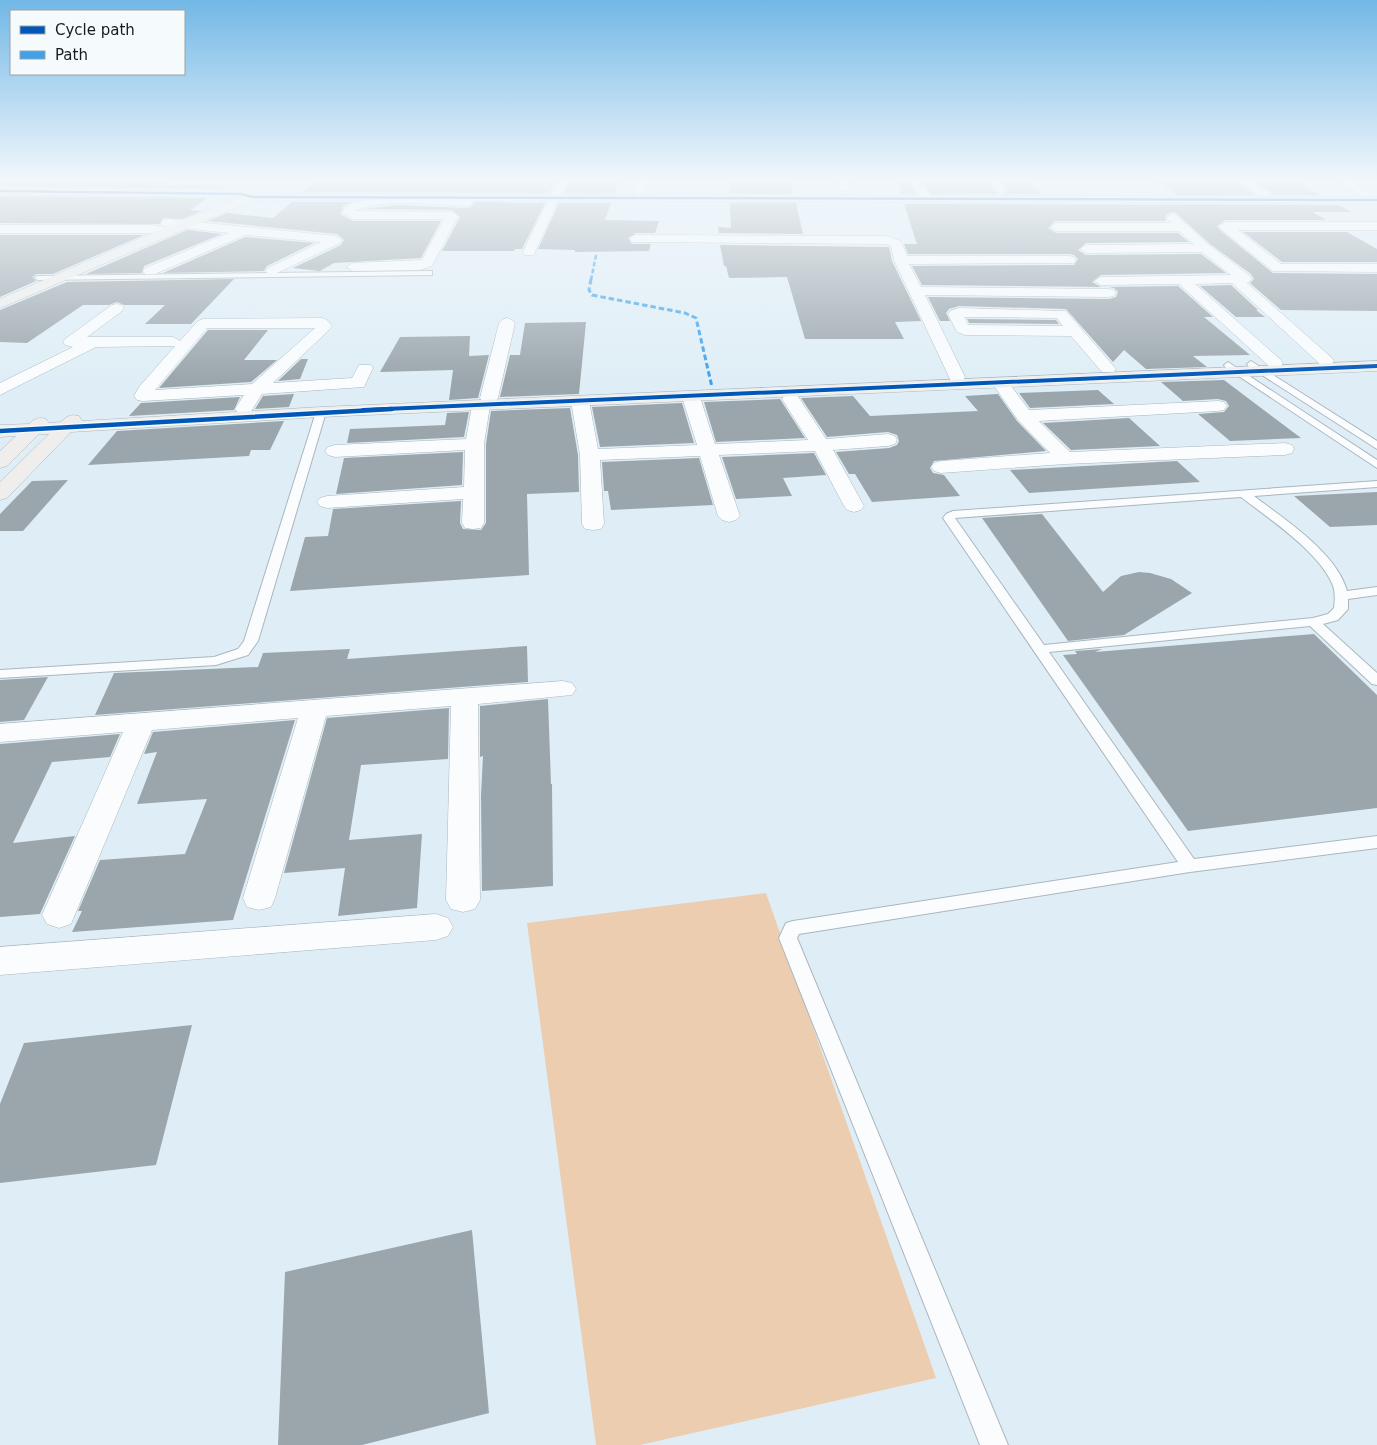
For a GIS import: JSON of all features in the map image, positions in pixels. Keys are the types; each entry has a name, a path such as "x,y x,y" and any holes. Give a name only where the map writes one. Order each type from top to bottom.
{"street":[{"path":"0,295 106,246"},
{"path":"112,246 130,248"},
{"path":"0,304 133,246"},
{"path":"150,271 207,246"},
{"path":"273,271 323,246"},
{"path":"353,267 420,266 427,263 436,246"},
{"path":"529,252 532,246"},
{"path":"898,246 902,260 957,377"},
{"path":"1252,246 1278,268 1377,268"},
{"path":"1086,249 1205,248 1245,279 1101,281"},
{"path":"902,260 1069,260"},
{"path":"1235,279 1326,361"},
{"path":"1183,280 1251,367"},
{"path":"917,291 1109,293"},
{"path":"117,308 71,342 90,344 173,342"},
{"path":"1075,331 964,330 955,314 959,312 1061,314 1108,370"},
{"path":"244,409 256,390 322,329 324,326 322,323 203,324 143,396 256,390 358,384 365,368"},
{"path":"473,524 474,444 507,323"},
{"path":"0,390 90,344"},
{"path":"0,431 40,424 244,409 691,397 1000,383 1377,358"},
{"path":"0,494 71,422 321,412 1108,370 1377,366"},
{"path":"1000,383 1024,416 1065,458"},
{"path":"691,397 710,450 729,516"},
{"path":"791,399 821,445 854,506"},
{"path":"580,401 590,454 593,524"},
{"path":"1024,416 1218,406"},
{"path":"0,422 40,424"},
{"path":"0,462 40,424"},
{"path":"590,454 821,445 888,440"},
{"path":"334,452 474,444"},
{"path":"941,467 1065,458 1285,449"},
{"path":"328,502 474,492"},
{"path":"0,733 563,690"},
{"path":"464,900 465,698"},
{"path":"259,898 315,708"},
{"path":"59,915 141,722"},
{"path":"0,962 436,927"}],"lane":[{"path":"38,278 429,273"},
{"path":"1251,367 1377,446"},
{"path":"1251,367 1377,465"},
{"path":"0,674 216,661 243,652 250,642 321,412"},
{"path":"1190,866 949,518 950,516 963,513 1377,484"},
{"path":"1040,649 1313,622 1333,617 1341,609 1342,596 1338,584 1326,564 1302,540 1244,494"},
{"path":"1342,596 1377,591"},
{"path":"1313,622 1377,681"},
{"path":"994,1445 788,938 793,928 1190,866 1377,842"}],"shaded area":[{"path":"766,893 936,1378 640,1445 596,1445 527,923"}],"building":[{"path":"0,246 117,246 53,274 37,274 32,277 36,281 0,297"},
{"path":"149,246 192,246 144,266 142,273 86,274"},
{"path":"224,246 307,246 267,266 264,271 163,273"},
{"path":"338,246 427,246 421,258 334,263 320,271 293,268"},
{"path":"444,246 523,246 522,249 515,249 514,251 442,251"},
{"path":"539,246 650,246 649,251 575,252 575,250 538,249"},
{"path":"720,246 889,247 892,261 921,321 895,322 904,339 805,339 787,277 729,278 726,266 724,266"},
{"path":"905,246 1082,246 1078,250 1086,255 1201,254 1226,273 1101,275 1092,282 1101,287 922,285 912,266 1074,265 1078,259 1074,255 1069,254 908,254"},
{"path":"1213,246 1240,246 1273,273 1377,274 1377,311 1281,310 1250,283 1254,279 1251,274"},
{"path":"1262,246 1372,246 1377,249 1377,262 1282,262"},
{"path":"234,279 191,324 145,324 165,305 124,305 117,302 109,305 83,305 27,343 0,342 0,310 67,282"},
{"path":"1231,285 1265,317 1236,317 1200,286"},
{"path":"1178,286 1213,317 1204,317 1250,355 1193,356 1207,367 1146,369 1124,350 1113,362 1066,309 959,306 949,309 946,313 950,321 940,321 928,297 1109,299 1116,297 1118,292 1114,288 1105,287"},
{"path":"967,319 1056,320 1059,324 969,323"},
{"path":"586,322 579,394 500,397 510,355 520,355 525,323"},
{"path":"208,330 268,330 244,360 277,360 251,382 159,388"},
{"path":"470,336 469,356 489,355 478,398 449,400 453,370 380,372 400,337"},
{"path":"301,359 308,359 300,379 278,381"},
{"path":"1224,380 1301,438 1230,441 1198,414 1224,412 1229,406 1226,401 1218,399 1183,401 1161,382"},
{"path":"1098,390 1114,404 1030,408 1019,393"},
{"path":"294,394 289,407 255,409 263,396"},
{"path":"998,394 1017,421 1046,451 934,461 930,468 933,473 944,475 960,496 872,502 855,474 849,474 836,452 889,448 897,445 899,441 897,435 888,432 827,437 801,398 853,396 870,416 978,411 965,396"},
{"path":"240,397 234,410 129,416 141,403"},
{"path":"780,399 805,438 716,442 704,402"},
{"path":"682,403 694,443 600,447 592,407"},
{"path":"570,408 578,455 579,492 527,494 529,575 290,591 305,537 328,536 333,509 461,501 460,523 463,529 481,530 486,523 486,444 491,411"},
{"path":"469,412 464,437 347,443 350,429 445,425 447,413"},
{"path":"1129,418 1160,446 1071,450 1043,423"},
{"path":"284,421 270,450 251,450 249,456 88,465 117,431"},
{"path":"463,452 462,485 336,494 344,458"},
{"path":"814,453 826,475 783,478 792,496 736,499 722,457"},
{"path":"699,458 713,505 611,510 608,491 604,491 602,462"},
{"path":"1177,461 1200,482 1029,493 1010,470"},
{"path":"68,480 23,531 0,531 0,514 32,481"},
{"path":"1377,492 1377,525 1330,527 1294,496"},
{"path":"1042,514 1103,592 1121,576 1139,572 1171,579 1192,593 1124,635 1068,641 982,518"},
{"path":"1314,634 1377,695 1377,808 1188,831 1063,655 1077,654 1075,651 1102,649 1095,652"},
{"path":"527,646 528,682 95,715 114,673 258,667 263,653 350,649 347,659"},
{"path":"48,677 24,720 0,722 0,680"},
{"path":"548,699 552,784 553,886 482,891 481,796 483,756 480,757 480,706"},
{"path":"449,708 448,759 361,765 349,840 422,834 417,908 338,916 345,868 284,873 327,718"},
{"path":"295,720 233,920 72,932 82,911 78,911 100,860 185,854 207,799 137,804 157,752 144,754 153,732"},
{"path":"120,734 110,757 52,762 13,843 75,836 40,914 0,917 0,744"},
{"path":"192,1025 156,1165 0,1183 0,1104 24,1043"},
{"path":"472,1230 489,1413 362,1445 278,1445 285,1272"}],"marked path":[{"path":"596,255 589,290 592,295 685,313 696,318 712,387"}],"cycle path":[{"path":"0,431 321,412 1377,366"}]}
